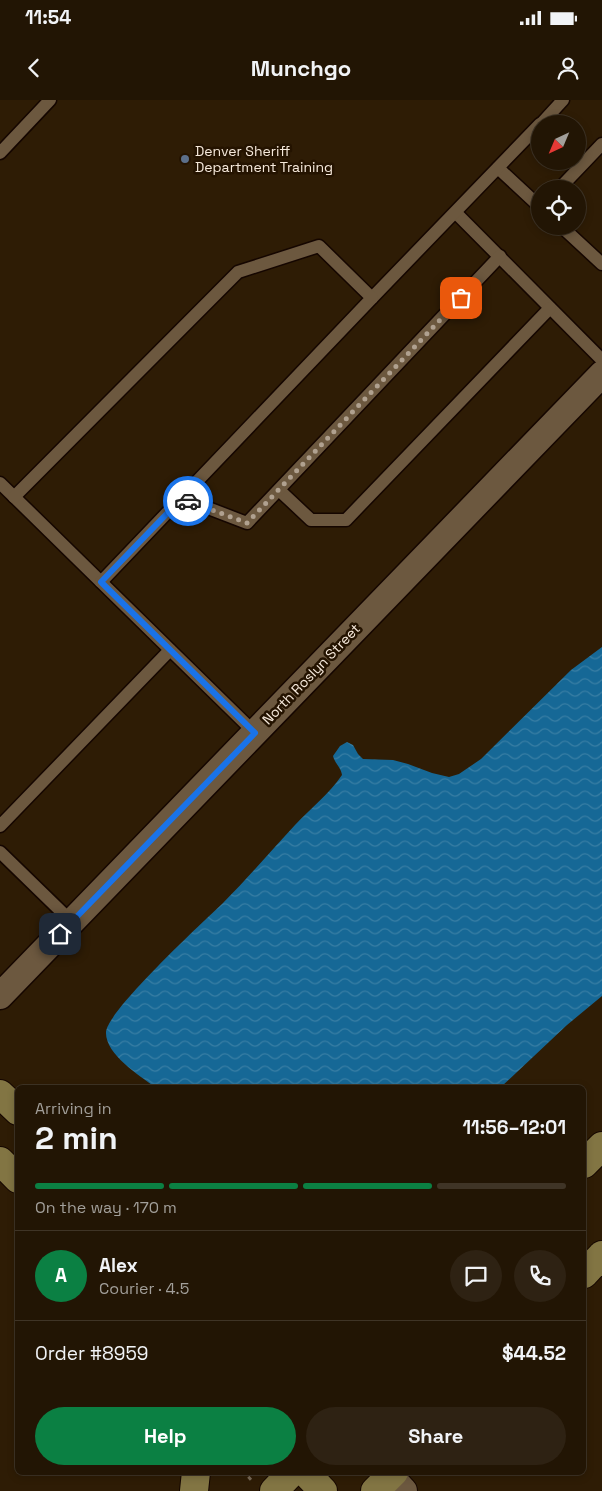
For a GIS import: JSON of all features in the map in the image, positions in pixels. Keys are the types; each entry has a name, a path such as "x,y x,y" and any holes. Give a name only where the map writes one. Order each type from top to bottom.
{"main road":[{"path":"0,1094 15,1108"},
{"path":"586,1162 602,1146"},
{"path":"0,1161 15,1176"},
{"path":"586,1272 602,1255"},
{"path":"194,1491 196,1475"},
{"path":"263,1486 286,1475"},
{"path":"308,1475 323,1491"}],"street":[{"name":"North Roslyn Street","path":"0,996 602,374"}],"lane":[{"path":"0,152 50,100"},
{"path":"549,115 563,100"},
{"path":"101,582 531,133"},
{"path":"568,180 602,144"},
{"path":"498,168 531,199"},
{"path":"456,213 602,360"},
{"path":"572,235 600,258"},
{"path":"14,497 238,272 319,246 372,298"},
{"path":"182,498 247,523 500,256"},
{"path":"278,490 311,520 346,520 550,308"},
{"path":"0,483 255,733"},
{"path":"0,826 170,650"},
{"path":"0,852 72,922"}],"path":[{"path":"248,1475 263,1486"}],"water":[{"path":"602,647 602,996 567,1025 503,1085 152,1085 117,1056 107,1040 106,1032 122,1005 177,947 232,894 337,782 342,775 333,756 340,746 347,742 353,745 363,759 393,760 449,777 459,774 481,759 571,670"}],"way so far":[{"path":"188,501 247,523 461,298"}],"place":[{"name":"Denver Sheriff Department Training","path":"185,159"}],"route":[{"path":"60,934 255,733 101,582 182,498 188,501"}]}
